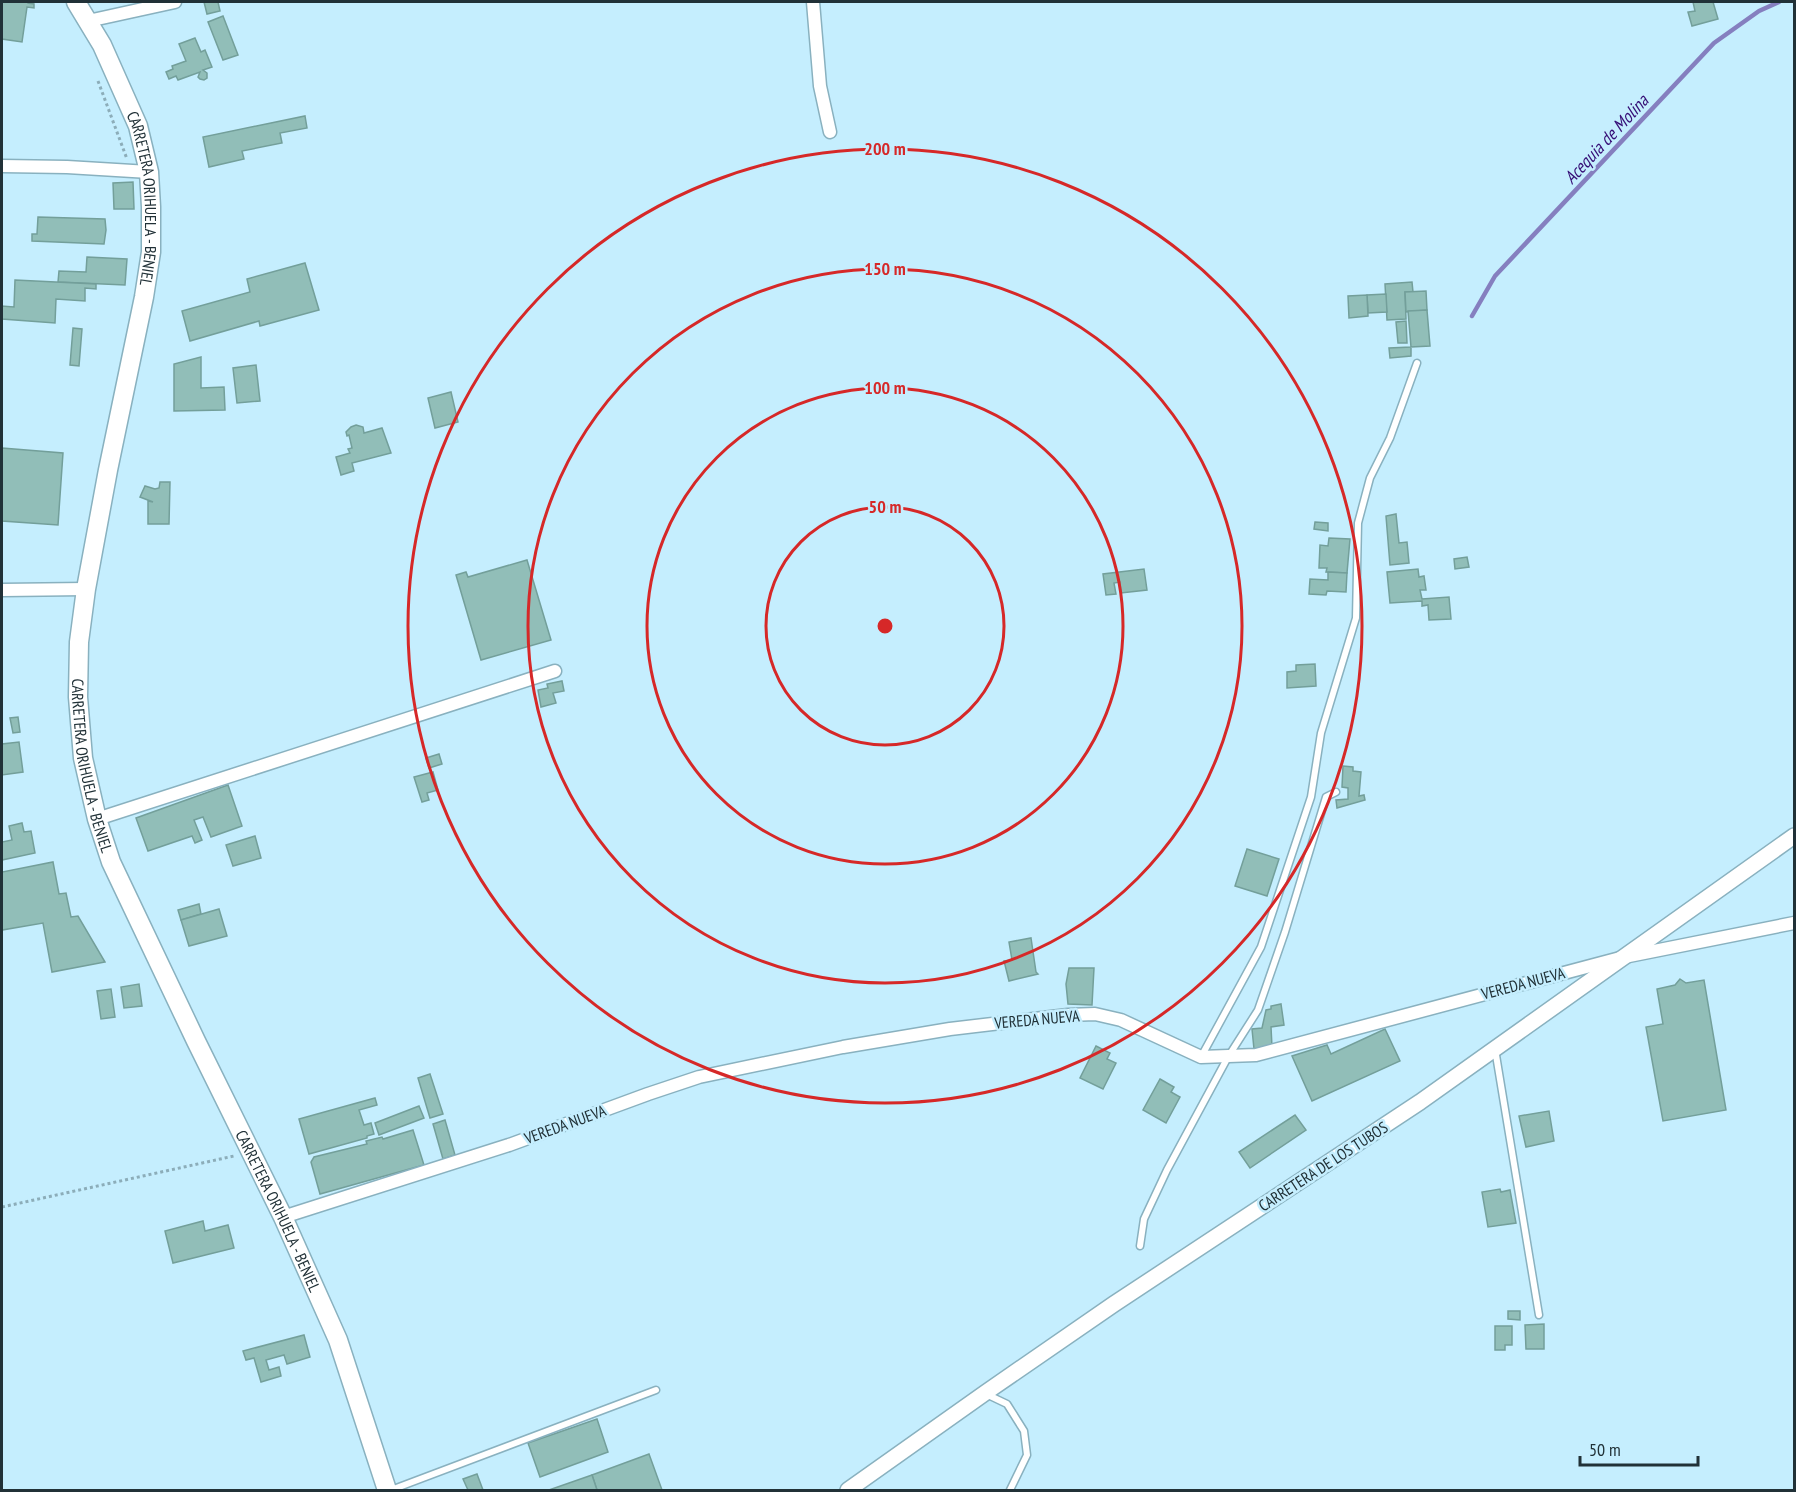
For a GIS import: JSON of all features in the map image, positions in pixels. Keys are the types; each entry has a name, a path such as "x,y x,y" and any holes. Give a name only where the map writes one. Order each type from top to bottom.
{"main road":[{"name":"CARRETERA ORIHUELA - BENIEL","path":"76,2 102,45 138,126 142,172 151,207 150,252 146,286 86,589 79,642 78,697 83,758 97,819 111,862 243,1154 283,1217 338,1340 387,1491"}],"street":[{"path":"88,21 175,2"},
{"path":"813,2 820,86 830,132"},
{"path":"2,166 142,172"},
{"path":"2,590 86,589"},
{"path":"97,819 555,671"},
{"name":"CARRETERA DE LOS TUBOS","path":"848,1491 984,1393 1114,1304 1420,1102 1794,836"},
{"name":"VEREDA NUEVA","path":"283,1217 509,1144 699,1077 843,1047 995,1023 1095,1014 1121,1020 1201,1057 1256,1055 1624,957 1794,923"}],"lane":[{"path":"1201,1057 1261,947 1311,797 1321,733 1356,618 1358,523 1370,478 1390,438 1417,363"},
{"path":"1140,1246 1144,1219 1167,1170 1228,1057 1258,1010 1285,932 1326,797 1336,792"},
{"path":"1495,1048 1539,1315"},
{"path":"391,1491 656,1390"},
{"path":"984,1393 1007,1404 1024,1431 1027,1455 1010,1491"},
{"path":"411,1483 413,1491"}],"path":[{"path":"94,71 127,158 142,172"},
{"path":"231,1147 243,1154"},
{"path":"2,1207 243,1154"}],"building":[{"path":"2,2 34,4 34,8 27,7 22,42 2,39"},
{"path":"204,2 218,2 220,11 207,14"},
{"path":"1693,2 1713,2 1718,19 1692,26 1688,12 1695,11"},
{"path":"223,16 238,55 223,60 208,22"},
{"path":"195,38 201,52 205,50 212,67 203,70 207,73 207,78 200,79 198,77 200,72 178,80 176,76 169,79 166,72 173,69 172,66 186,61 179,44"},
{"path":"305,116 307,128 280,133 282,143 242,151 244,159 209,167 203,137"},
{"path":"133,182 134,209 114,209 113,183"},
{"path":"38,217 105,219 104,244 32,241 32,234 37,234"},
{"path":"87,257 127,259 125,285 58,282 59,271 86,272"},
{"path":"305,263 319,310 260,326 259,321 190,341 182,311 250,292 247,279"},
{"path":"15,280 96,284 96,289 85,288 85,301 56,299 55,323 2,319 2,306 14,307"},
{"path":"1412,282 1413,292 1405,292 1406,319 1387,320 1385,284"},
{"path":"1426,291 1427,310 1406,312 1405,292"},
{"path":"1386,294 1387,312 1368,313 1367,295"},
{"path":"1367,295 1368,316 1349,318 1348,296"},
{"path":"1427,310 1430,346 1411,347 1408,311"},
{"path":"1406,321 1407,343 1398,343 1396,322"},
{"path":"73,328 82,329 79,366 70,365"},
{"path":"1411,347 1411,356 1390,358 1389,348"},
{"path":"201,357 201,388 224,387 225,410 174,411 174,364"},
{"path":"256,365 260,401 237,403 233,368"},
{"path":"451,392 458,422 435,428 428,398"},
{"path":"356,425 363,427 364,433 382,428 391,453 352,463 354,471 341,475 336,457 350,453 348,449 352,448 346,432"},
{"path":"2,448 63,453 58,525 2,521"},
{"path":"160,482 170,482 169,524 148,524 148,501 153,502 140,497 145,486 159,488"},
{"path":"1396,514 1399,543 1407,542 1409,563 1390,565 1386,516"},
{"path":"1315,522 1328,523 1328,531 1314,529"},
{"path":"1329,538 1350,539 1347,573 1326,572 1327,568 1319,568 1320,545 1328,546"},
{"path":"1467,557 1469,567 1455,569 1454,559"},
{"path":"527,560 551,640 481,660 456,575 466,572 468,577"},
{"path":"1144,569 1147,590 1121,593 1120,582 1114,583 1116,594 1106,595 1103,574"},
{"path":"1418,569 1419,577 1424,576 1426,590 1420,590 1422,599 1449,597 1451,619 1429,620 1428,605 1422,606 1422,601 1390,603 1387,572"},
{"path":"1328,572 1347,573 1346,592 1327,591 1326,595 1309,594 1310,579 1328,580"},
{"path":"1315,664 1316,686 1287,688 1287,672 1296,671 1296,665"},
{"path":"562,681 564,691 553,693 556,703 541,707 538,690 548,688 547,684"},
{"path":"18,717 20,732 13,733 10,718"},
{"path":"19,742 23,772 2,775 2,744"},
{"path":"439,754 442,764 429,768 426,758"},
{"path":"1343,766 1353,767 1353,771 1361,772 1359,796 1364,795 1365,800 1337,808 1336,800 1348,799 1348,788 1342,787"},
{"path":"433,772 438,790 427,793 429,800 422,802 414,777"},
{"path":"228,785 242,826 211,837 203,817 194,820 202,840 195,843 192,836 148,851 136,818"},
{"path":"22,823 24,832 31,831 35,853 2,860 2,842 12,840 9,826"},
{"path":"255,836 261,858 233,866 226,845"},
{"path":"1247,849 1279,859 1267,896 1235,886"},
{"path":"53,862 59,894 66,893 71,917 78,916 105,962 52,972 43,923 2,930 2,872"},
{"path":"199,904 201,914 181,920 178,910"},
{"path":"219,909 227,936 189,946 181,920"},
{"path":"1031,938 1038,974 1009,981 1004,961 1012,960 1009,942"},
{"path":"1069,968 1094,968 1092,1005 1068,1004 1066,984"},
{"path":"1680,979 1686,983 1704,980 1726,1110 1663,1121 1646,1027 1663,1024 1657,989 1675,985"},
{"path":"139,984 142,1006 124,1008 121,987"},
{"path":"111,989 115,1017 101,1019 97,991"},
{"path":"1281,1004 1284,1025 1271,1027 1272,1047 1254,1049 1252,1029 1262,1028 1266,1010 1271,1009 1271,1006"},
{"path":"1385,1029 1400,1061 1312,1101 1292,1056 1327,1045 1331,1054"},
{"path":"1096,1046 1110,1053 1107,1059 1116,1063 1103,1089 1080,1078"},
{"path":"430,1074 443,1114 430,1118 418,1078"},
{"path":"1160,1079 1174,1087 1171,1092 1180,1097 1166,1123 1143,1110"},
{"path":"375,1098 377,1105 359,1110 364,1125 371,1123 374,1134 309,1154 299,1119"},
{"path":"419,1106 424,1118 379,1135 375,1123"},
{"path":"1549,1111 1554,1141 1526,1147 1519,1116"},
{"path":"1295,1115 1306,1130 1250,1168 1239,1152"},
{"path":"445,1120 455,1155 443,1159 433,1124"},
{"path":"413,1130 424,1165 320,1194 311,1162 314,1157"},
{"path":"1500,1189 1501,1192 1510,1190 1516,1223 1488,1227 1482,1192"},
{"path":"203,1221 205,1231 228,1225 234,1248 173,1263 165,1231"},
{"path":"1508,1311 1520,1311 1520,1320 1508,1319"},
{"path":"1544,1324 1544,1349 1526,1349 1525,1325"},
{"path":"1495,1326 1512,1326 1512,1345 1505,1345 1505,1350 1495,1350"},
{"path":"304,1335 310,1357 287,1364 284,1355 266,1360 269,1370 279,1367 281,1376 261,1382 254,1358 246,1360 243,1351"},
{"path":"597,1419 608,1452 540,1477 528,1443"},
{"path":"649,1454 662,1490 597,1490 592,1475"},
{"path":"477,1474 483,1490 468,1490 463,1479"},
{"path":"592,1475 597,1490 549,1490"}],"waterway":[{"name":"Acequia de Molina","path":"1472,316 1495,276 1714,43 1759,11 1779,2"}]}
